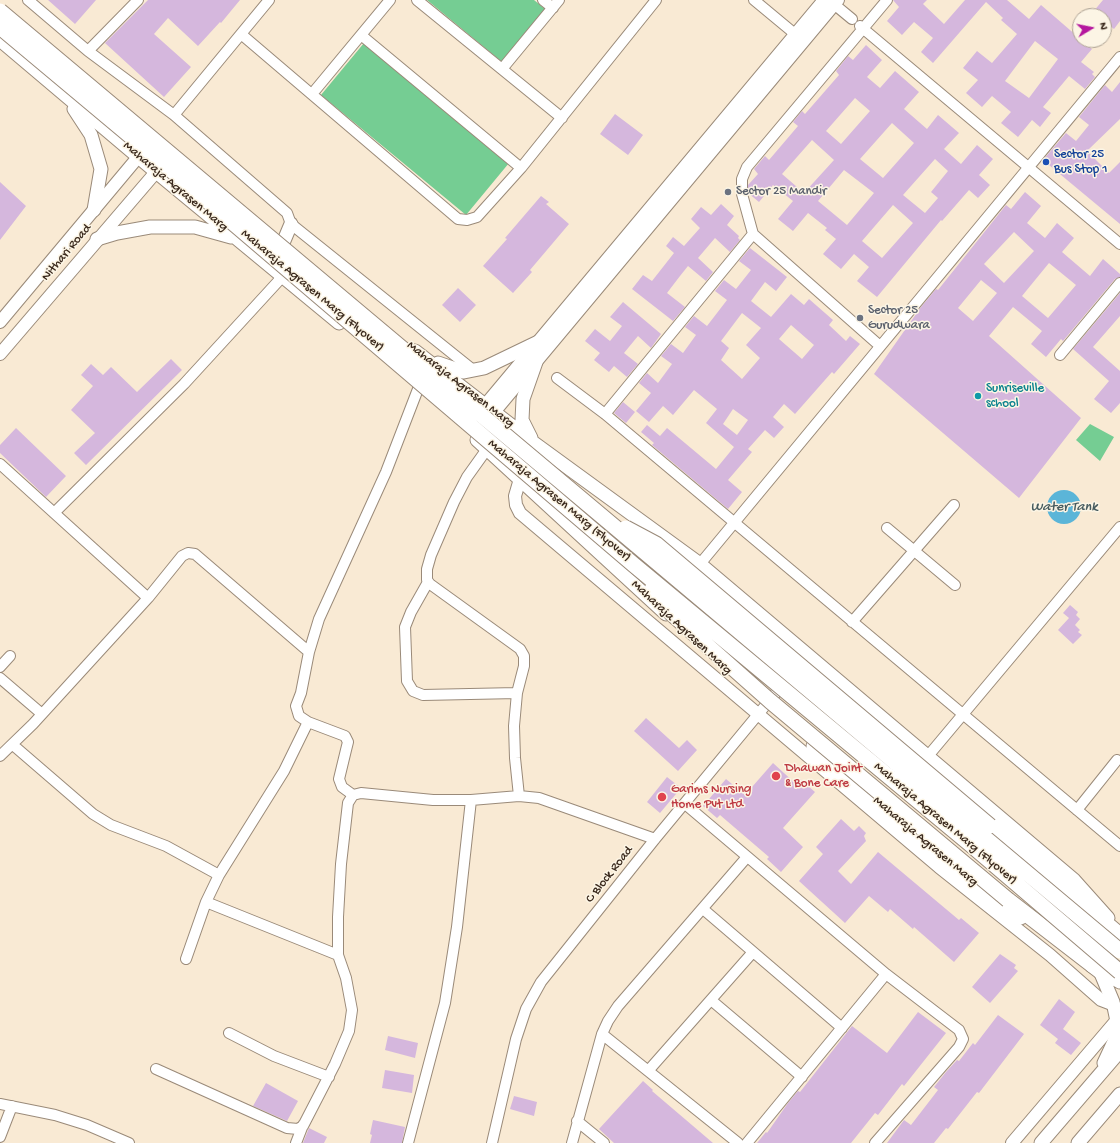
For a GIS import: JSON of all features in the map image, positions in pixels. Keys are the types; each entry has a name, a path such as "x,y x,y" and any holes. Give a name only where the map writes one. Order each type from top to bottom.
{"main road":[{"name":"Maharaja Agrasen Marg","path":"0,6 176,151 283,243 425,358 534,443 700,564 1074,880 1120,934"},
{"name":"Maharaja Agrasen Marg (Flyover)","path":"0,11 1120,952"},
{"name":"Maharaja Agrasen Marg (Flyover)","path":"0,27 171,170 634,565 970,844 1120,972"},
{"name":"Maharaja Agrasen Marg","path":"0,40 67,98 283,276 487,449 762,711 997,902 1100,971 1120,982"},
{"path":"67,98 91,135 101,169 94,210"},
{"path":"283,243 292,224"},
{"path":"97,239 150,226 195,227 237,239"},
{"path":"425,358 464,372 484,368 538,342"},
{"path":"534,443 522,420 523,399 536,362"},
{"path":"600,515 656,544 1120,934"},
{"path":"634,565 678,620 770,701 1008,900 1100,971 1114,1005 1118,1031 1098,1076"},
{"path":"1041,1143 1120,1051"},
{"path":"1078,1143 1120,1094"}],"street":[{"path":"28,0 88,51 174,115 287,213 292,224 473,370"},
{"path":"88,51 138,0"},
{"path":"174,115 269,0"},
{"path":"312,94 390,0"},
{"path":"417,0 562,118"},
{"path":"502,69 556,4 543,0"},
{"path":"241,34 458,218 466,220 477,217 521,168 656,0"},
{"path":"754,0 795,34"},
{"path":"880,346 753,234 742,194 742,179 747,167 859,24 886,0"},
{"path":"491,408 538,342 795,34 831,1"},
{"path":"831,1 1120,244"},
{"path":"491,408 536,362 831,1"},
{"path":"361,35 521,168"},
{"path":"700,564 1028,166 1120,57"},
{"path":"0,322 157,136"},
{"name":"Nithari Road","path":"0,354 155,171 176,151"},
{"path":"605,414 753,234"},
{"path":"54,512 184,384 283,276"},
{"path":"1060,355 1120,283"},
{"path":"557,378 605,414 1120,846"},
{"path":"353,795 342,787 338,779 348,742 345,736 308,722 299,716 296,706 304,683 309,652 319,619 386,472 418,390"},
{"path":"487,449 460,489 444,524 429,562 426,574 428,582 520,649 524,656 524,666 517,693 514,726 515,758 519,796"},
{"path":"0,464 148,598"},
{"path":"520,479 515,496 516,505 520,513 762,711 940,867 1050,955 1101,1000 1114,1005"},
{"path":"852,622 954,505"},
{"path":"928,756 1120,527"},
{"path":"887,528 955,586"},
{"path":"0,756 42,714 148,598 182,556 188,553 195,554 309,652"},
{"path":"428,582 411,612 406,627 407,681 413,691 423,695 517,693"},
{"name":"C Block Road","path":"492,1143 516,1039 526,1009 541,982 655,839 807,655"},
{"path":"0,667 10,656"},
{"path":"0,678 42,714"},
{"path":"186,959 206,902 219,874 284,771 308,722"},
{"path":"12,745 93,814 111,825 166,846 219,874"},
{"path":"1077,810 1117,760"},
{"path":"296,1143 303,1125 329,1077 349,1031 352,1010 346,978 338,955 338,917 341,864 348,803 353,795 361,793 418,799 471,800 519,796 539,798 655,839"},
{"path":"408,1143 445,1003 458,926 471,800"},
{"path":"685,804 886,974 959,1030 963,1038 959,1047 875,1143"},
{"path":"572,1143 602,1034 618,1006 747,857"},
{"path":"206,902 338,955"},
{"path":"703,909 842,1028"},
{"path":"648,1071 753,952"},
{"path":"747,1143 886,974"},
{"path":"711,1000 802,1077"},
{"path":"1012,1143 1116,1021"},
{"path":"229,1034 274,1056 329,1077"},
{"path":"602,1034 738,1143"},
{"path":"156,1069 287,1128 298,1129 303,1125"},
{"path":"0,1104 55,1115 87,1124 129,1143"},
{"path":"0,1137 12,1106"},
{"path":"577,1121 604,1143"}],"green space":[{"path":"427,0 534,0 545,9 502,62"},
{"path":"364,43 509,163 466,215 321,95"},
{"path":"1090,424 1114,437 1100,461 1076,440"}],"water":[{"name":"Water Tank","path":"1064,490 1076,495 1081,507 1076,519 1064,524 1052,519 1047,507 1052,495"}],"building":[{"path":"48,0 96,0 75,24"},
{"path":"148,0 240,0 221,23 220,22 198,46 168,18 154,34 191,67 164,97 105,43"},
{"path":"893,0 927,0 923,4 944,24 965,0 1007,0 1029,19 1041,5 1072,32 1072,48 1092,49 1081,62 1094,72 1092,74 1095,77 1085,89 1069,76 1043,107 1051,113 1040,127 1032,120 1018,137 1001,123 1011,112 992,96 982,107 966,93 978,80 963,68 977,51 992,63 1017,34 1001,20 1003,18 986,2 933,63 921,52 933,38 914,22 902,35 887,21 899,7","holes":["1035,41 1058,59 1029,98 1005,81"]},
{"path":"1103,0 1120,0 1120,21 1114,29 1112,27 1112,8 1096,8"},
{"path":"866,45 882,60 867,77 880,88 895,71 919,92 904,109 927,129 938,115 959,133 944,149 961,164 977,145 993,159 979,175 990,185 978,198 969,190 942,221 941,220 877,297 857,281 869,267 854,254 841,269 823,254 836,239 825,230 827,228 808,213 793,231 778,219 793,201 773,185 759,202 748,193 748,185 758,174 754,169 765,156 769,160 798,126 793,122 802,111 805,114 839,75 836,71 848,56 853,60","holes":["855,98 870,111 841,144 826,131","892,123 914,143 883,178 860,159","812,140 834,160 804,193 782,174","935,159 948,171 931,192 938,198 925,213 903,195","844,170 874,193 847,225 818,201","893,205 913,223 882,258 862,241"]},
{"path":"1120,82 1120,119 1087,151 1109,173 1120,162 1120,224 1043,160 1066,133 1076,141 1089,125 1079,117 1105,85 1112,92"},
{"path":"615,114 643,135 628,155 600,134"},
{"path":"0,182 26,206 0,240"},
{"name":"Sunriseville school","path":"1025,192 1041,206 1027,223 1045,238 1057,223 1074,238 1062,252 1090,276 1103,259 1120,274 1120,277 1115,279 1063,341 1061,339 1046,357 1031,344 1042,331 1013,307 989,336 1081,418 1019,498 874,374 921,307 936,289 938,290 1006,205 1011,209","holes":["1014,232 1034,251 1004,283 984,264","1049,263 1076,285 1048,318 1022,296","981,280 997,293 973,321 958,308"]},
{"path":"541,196 549,202 546,204 569,224 530,270 532,272 513,293 483,266 507,239 505,238"},
{"path":"721,204 734,216 727,225 739,236 738,238 740,240 730,252 715,238 698,258 713,272 706,281 688,266 667,293 685,307 673,321 632,289 643,275 652,281 674,253 666,246 673,237 684,246 700,228 691,219 701,207 711,215"},
{"path":"750,248 787,277 776,291 765,282 751,301 771,317 791,294 804,305 809,299 833,320 829,325 846,341 850,336 860,344 834,374 832,372 795,414 784,404 773,417 784,427 774,438 765,430 748,449 752,452 728,480 742,492 728,509 652,445 654,443 641,432 647,425 660,436 667,428 716,469 734,447 706,423 717,409 694,390 673,415 663,406 649,422 636,411 651,393 639,383 647,373 658,383 672,364 661,356 671,344 683,353 696,335 685,327 694,316 707,326 727,300 715,291 724,280 736,289 751,270 739,261","holes":["742,313 761,328 746,345 760,358 742,379 721,360 729,348 721,341","791,325 814,345 802,359 779,339","733,409 748,420 737,435 723,424"]},
{"path":"458,288 476,305 460,322 442,305"},
{"path":"1120,293 1120,316 1093,347 1120,371 1120,403 1111,413 1094,399 1109,381 1073,349"},
{"path":"623,302 661,334 651,348 638,336 624,353 638,364 627,377 614,366 609,372 594,360 600,353 585,341 595,329 610,341 622,326 610,317"},
{"path":"171,359 182,370 86,465 74,453 95,433 71,410 93,386 81,375 91,364 103,375 111,367 137,392"},
{"path":"623,402 635,412 626,423 614,413"},
{"path":"16,428 66,476 46,497 0,453 0,445"},
{"path":"1070,605 1078,612 1076,615 1080,619 1075,625 1080,630 1078,632 1082,635 1073,644 1058,630 1069,618 1063,613"},
{"path":"646,718 679,748 687,740 697,750 678,771 634,731"},
{"path":"773,763 796,784 800,779 815,792 783,828 803,847 781,872 767,859 769,857 720,815 717,818 703,806 726,779 745,795"},
{"path":"667,777 681,788 660,813 647,802"},
{"path":"841,819 854,831 859,826 866,833 864,836 866,841 838,871 851,884 878,852 959,920 961,918 979,933 954,962 914,927 913,929 890,909 888,912 869,896 845,923 799,881 823,854 816,847"},
{"path":"1000,954 1016,965 1014,968 1018,971 990,1003 972,987"},
{"path":"1059,999 1075,1012 1063,1029 1081,1043 1071,1055 1055,1043 1058,1039 1040,1025"},
{"path":"918,1012 946,1033 904,1086 902,1084 878,1115 875,1113 851,1143 757,1143 766,1132 767,1133 788,1103 798,1091 800,1092 852,1026 887,1053"},
{"path":"998,1015 1024,1034 979,1093 977,1092 948,1129 946,1128 934,1143 887,1143 904,1120 911,1125 938,1090 934,1087 957,1060 959,1061 973,1043 975,1045"},
{"path":"388,1036 418,1043 415,1058 385,1050"},
{"path":"385,1070 414,1075 412,1093 382,1088"},
{"path":"643,1081 653,1090 652,1091 713,1143 614,1143 599,1129"},
{"path":"266,1083 298,1101 287,1121 253,1106"},
{"path":"514,1096 537,1102 534,1116 510,1109"},
{"path":"373,1120 405,1127 402,1143 370,1143"},
{"path":"309,1128 327,1137 324,1143 303,1143"}],"place":[{"name":"Sector 25 Bus Stop 1","path":"1046,162"},
{"name":"Sector 25 Mandir","path":"728,192"},
{"name":"Sector 25 Gurudwara","path":"860,318"},
{"name":"Sunriseville school","path":"978,396"},
{"name":"Dhawan Joint & Bone Care","path":"776,776"},
{"name":"Garims Nursing Home Pvt Ltd","path":"662,797"}]}
